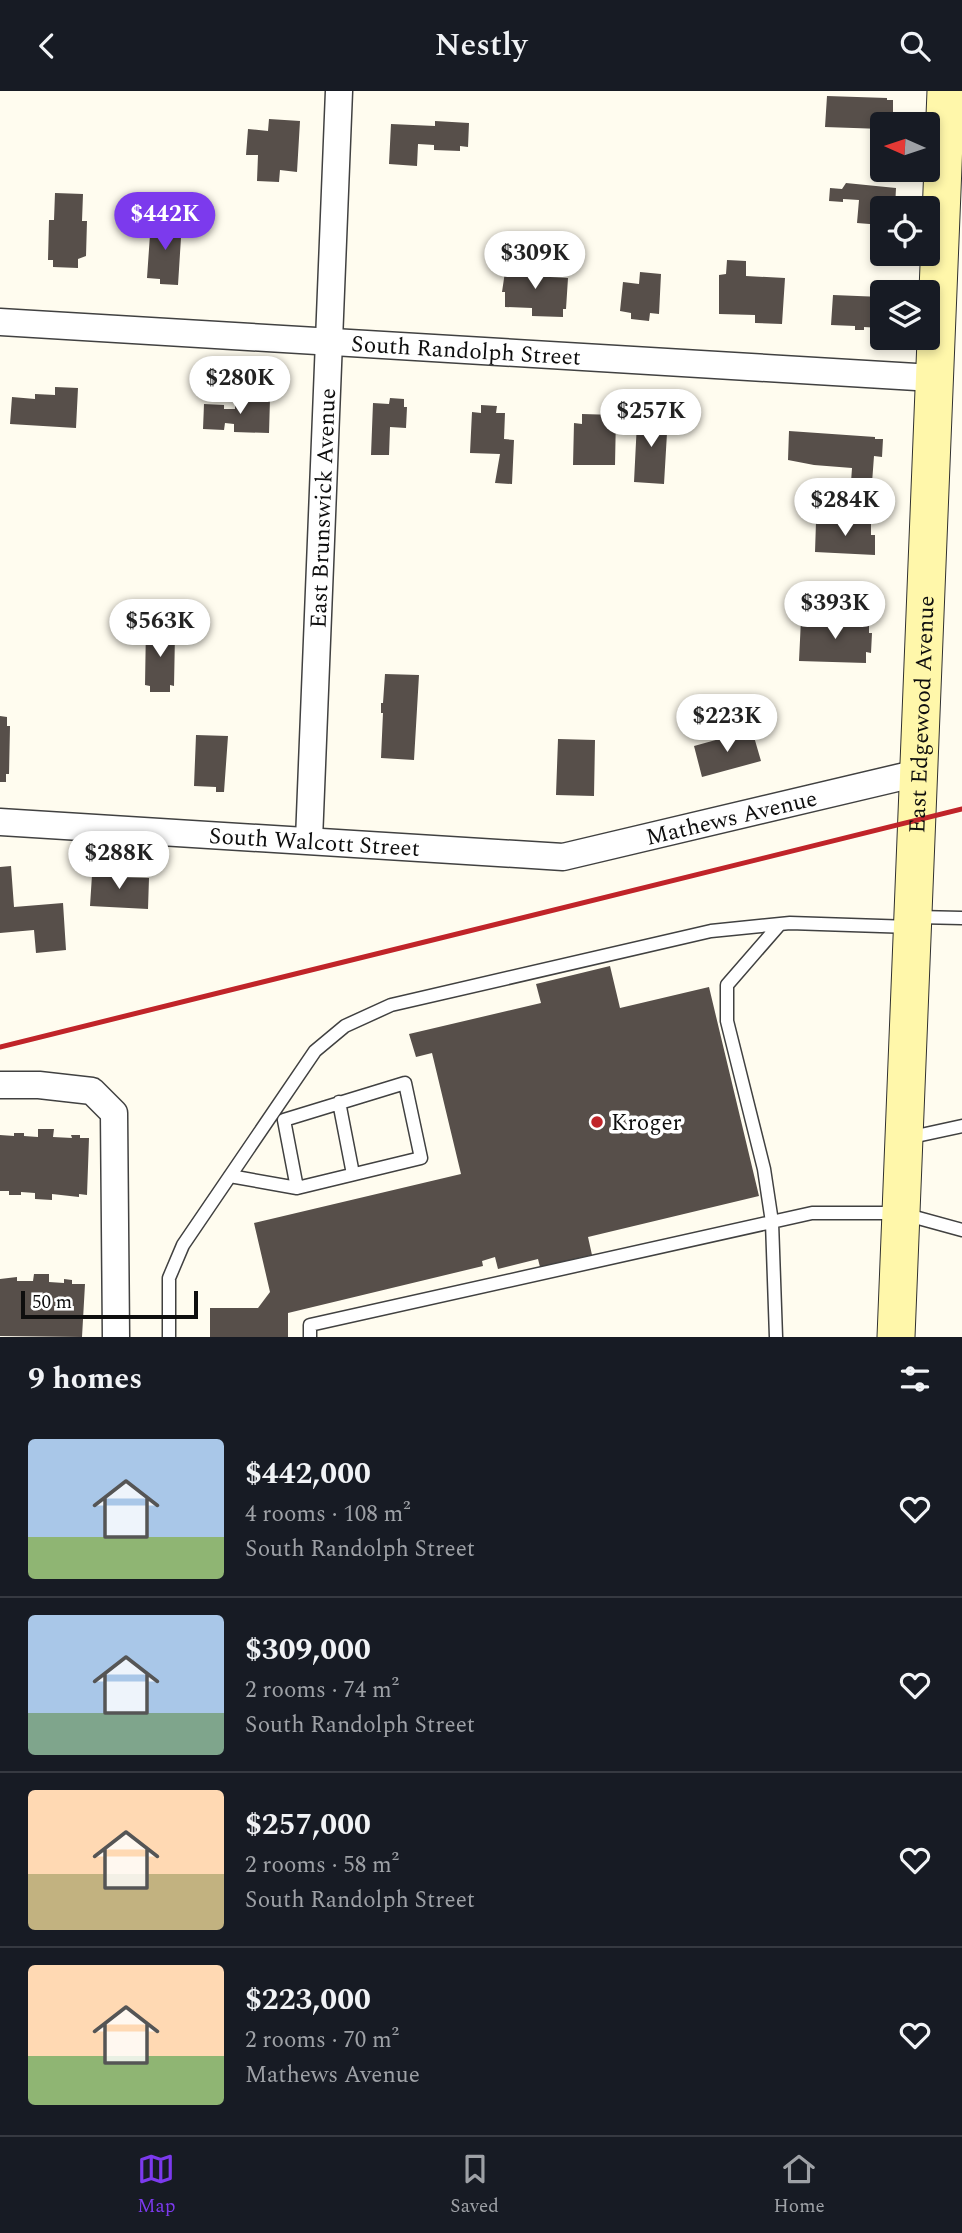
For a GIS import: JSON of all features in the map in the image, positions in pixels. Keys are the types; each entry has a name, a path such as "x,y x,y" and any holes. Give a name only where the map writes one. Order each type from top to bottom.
{"main road":[{"name":"East Edgewood Avenue","path":"896,1337 946,91"}],"street":[{"name":"East Brunswick Avenue","path":"309,840 339,91"},
{"name":"South Randolph Street","path":"0,322 933,378"},
{"name":"Mathews Avenue","path":"544,855 563,857 918,773"},
{"name":"South Walcott Street","path":"0,822 544,855"},
{"path":"0,1085 39,1085 92,1091 114,1113 116,1337"}],"lane":[{"path":"169,1337 169,1278 183,1245 315,1051 345,1026 391,1005 710,931 780,924 960,920"},
{"path":"776,1337 772,1222 764,1169 727,1021 727,985 780,924"},
{"path":"230,1176 297,1188 421,1158 405,1083 284,1120 268,1122"},
{"path":"339,1102 353,1174"},
{"path":"284,1120 297,1188"},
{"path":"903,1139 960,1125"},
{"path":"310,1337 310,1325 812,1213 900,1213 962,1230"}],"building":[{"path":"827,96 893,100 893,112 870,112 870,129 825,127"},
{"path":"269,119 300,121 297,172 280,170 279,182 257,181 258,155 246,155 248,129 268,131"},
{"path":"435,121 469,123 468,147 460,146 460,151 434,150 434,145 418,144 417,166 389,164 391,124 435,126"},
{"path":"846,183 896,188 896,196 870,196 870,224 857,223 859,200 829,201 830,188 842,189"},
{"path":"55,193 83,194 82,221 87,221 86,256 78,259 78,268 53,267 53,260 48,260 49,220 54,220"},
{"path":"151,220 182,222 178,285 160,284 160,279 147,278"},
{"path":"727,260 746,261 746,276 785,278 782,324 755,323 755,315 719,314 719,275 726,274"},
{"path":"506,265 543,267 543,272 550,272 550,277 568,278 563,317 532,316 532,308 505,307 505,292 502,292"},
{"path":"640,272 661,274 659,314 650,313 649,321 631,319 631,313 620,311 623,282 639,284"},
{"path":"833,295 870,297 870,327 855,330 855,326 831,325"},
{"path":"55,387 78,388 76,428 10,424 12,397 35,399 35,394 55,395"},
{"path":"249,394 259,395 259,399 270,399 269,433 234,432 234,424 225,423 224,430 203,429 204,404 224,405 224,409 235,409 235,398 249,398"},
{"path":"390,398 404,399 404,407 407,407 406,428 390,427 389,455 371,455 373,403 389,404"},
{"path":"481,405 497,406 496,413 505,413 504,439 514,440 512,484 495,483 500,454 470,453 472,412 481,413"},
{"path":"582,414 616,415 615,465 573,465 574,423 582,424"},
{"path":"640,414 668,416 664,484 634,482 637,422 640,422"},
{"path":"789,431 883,439 882,457 874,456 872,483 851,482 852,468 788,460"},
{"path":"816,522 871,522 871,535 875,535 875,555 815,552"},
{"path":"801,619 869,621 869,633 872,633 871,653 866,652 866,663 799,661"},
{"path":"146,625 168,625 168,634 175,634 174,686 170,685 170,692 150,692 150,686 145,685"},
{"path":"385,674 419,675 414,760 381,758 381,703"},
{"path":"0,716 7,717 7,726 10,726 9,774 6,774 6,782 0,782"},
{"path":"752,730 761,761 702,777 694,746"},
{"path":"196,735 228,736 224,792 216,792 216,787 194,786"},
{"path":"558,739 595,740 594,796 556,795"},
{"path":"11,866 14,907 63,903 66,950 36,953 34,930 0,933 0,867"},
{"path":"102,870 117,871 117,877 149,878 148,909 90,906 92,875 101,876"},
{"path":"610,966 620,1008 709,987 759,1196 588,1237 592,1255 540,1267 538,1259 498,1269 495,1257 482,1261 483,1266 288,1313 288,1337 210,1337 210,1308 258,1308 270,1292 254,1223 461,1174 432,1053 416,1057 409,1034 541,1003 536,984"},
{"path":"38,1129 54,1129 53,1137 72,1138 71,1135 80,1135 80,1138 89,1138 87,1195 79,1194 79,1197 52,1194 52,1200 35,1199 35,1193 9,1195 9,1191 0,1191 0,1135 14,1136 14,1133 24,1133 24,1136 38,1137"},
{"path":"34,1274 49,1274 49,1282 64,1283 64,1279 72,1280 72,1284 85,1284 82,1337 0,1336 0,1279 17,1277 17,1281 33,1281"}],"railway":[{"path":"0,1047 962,809"}],"place":[{"name":"Kroger","path":"597,1122"}]}
